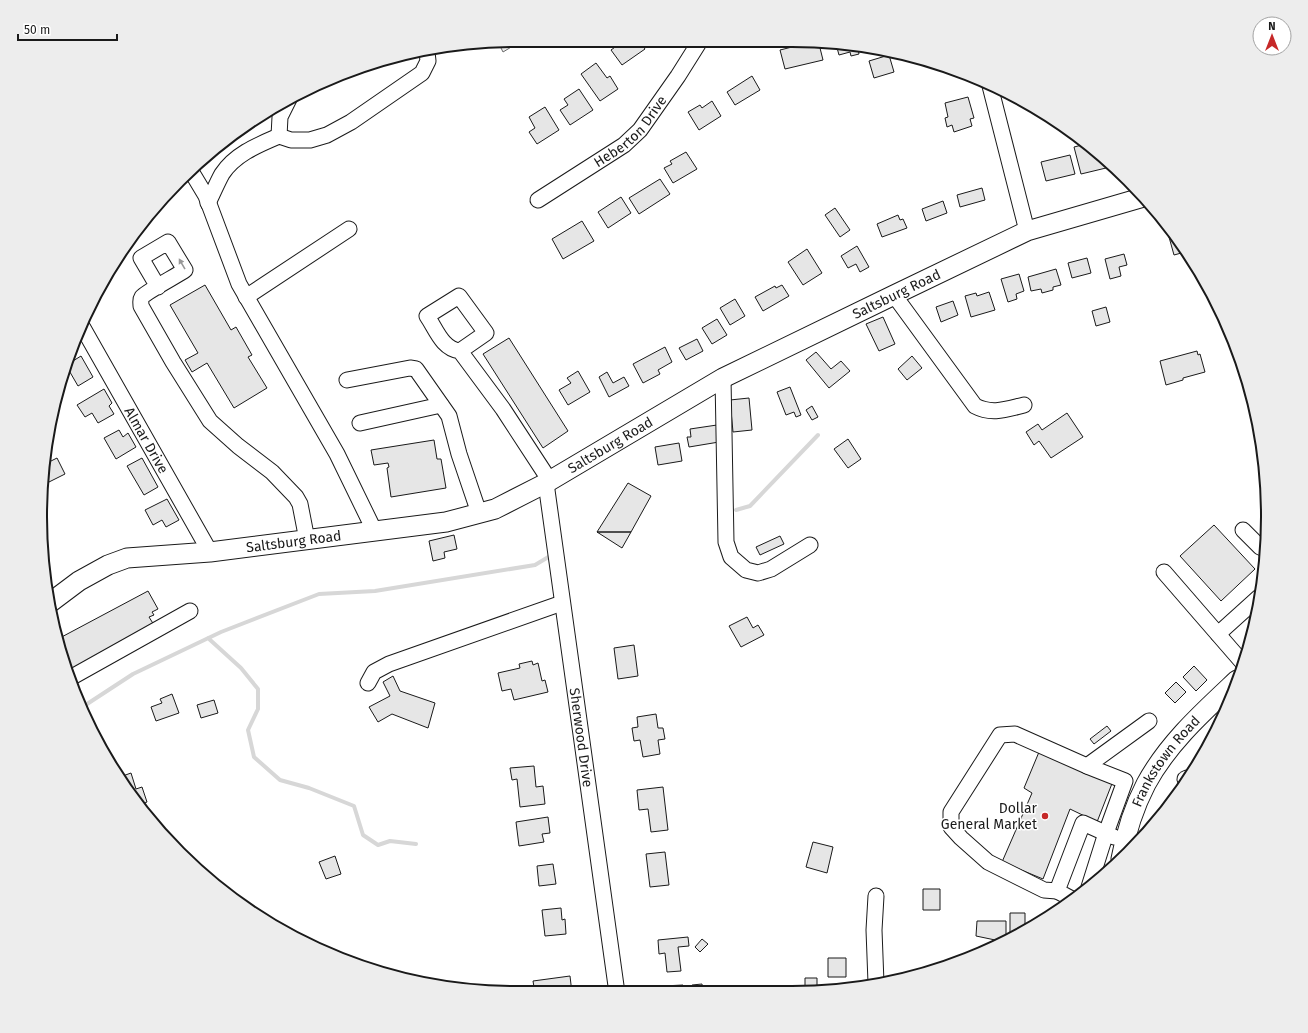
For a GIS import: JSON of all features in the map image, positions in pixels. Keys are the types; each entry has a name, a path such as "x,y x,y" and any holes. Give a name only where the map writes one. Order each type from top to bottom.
{"main road":[{"name":"Saltsburg Road","path":"55,599 79,581 108,565 127,558 210,552 446,522 495,509 548,482 723,378 894,295 1027,232 1137,199"},
{"name":"Frankstown Road","path":"1124,847 1136,805 1147,782 1176,742 1192,724 1224,699"}],"street":[{"name":"Heberton Drive","path":"538,200 624,145 640,130 696,47"},
{"path":"208,203 223,174 238,157 257,145 279,136 292,140 310,140 327,135 351,122 422,73 428,61 427,56"},
{"path":"991,92 1027,232"},
{"path":"279,136 280,117 284,109"},
{"path":"194,176 208,203 239,284 337,454 374,530"},
{"path":"246,297 349,229"},
{"path":"158,287 143,295 140,300 141,306 173,362 210,421 272,472 296,497 300,504 307,540"},
{"path":"894,295 975,406 983,410 997,412 1024,405"},
{"name":"Almar Drive","path":"85,332 210,552"},
{"path":"460,351 503,409 548,482"},
{"path":"347,380 410,368 416,369 449,416 459,454 479,513"},
{"path":"723,378 726,542 731,557 746,570 758,573 771,569 810,545"},
{"path":"360,423 441,405"},
{"name":"Sherwood Drive","path":"548,482 562,603 616,986"},
{"path":"1243,530 1260,547"},
{"path":"1164,572 1239,658"},
{"path":"1218,634 1253,602"},
{"path":"368,683 374,672 389,664 562,603"},
{"path":"75,676 190,611"},
{"path":"1087,766 1148,722"},
{"path":"1067,896 1057,891 1044,890 988,862 951,827 951,812 1000,735 1015,734 1125,781 1093,876"},
{"path":"1118,798 1136,805"},
{"path":"1057,891 1084,823 1106,834 1122,849"},
{"path":"876,896 874,930 876,978"}],"shaded area":[{"path":"511,47 503,52 501,48"}],"building":[{"path":"615,47 644,47 645,49 622,65 611,50"},
{"path":"792,47 820,48 823,60 785,69 780,50"},
{"path":"838,50 859,52 859,54 851,56 850,52 839,55"},
{"path":"884,56 890,58 894,72 874,78 869,61"},
{"path":"596,63 607,78 610,76 618,89 600,101 581,74"},
{"path":"752,76 760,90 735,105 727,92"},
{"path":"579,89 593,110 570,125 560,110 568,105 564,99"},
{"path":"968,97 974,118 970,119 972,126 954,132 952,125 947,127 945,118 948,117 945,103"},
{"path":"712,101 721,116 699,130 688,112 700,105 702,108"},
{"path":"545,107 559,130 537,144 529,132 535,128 529,117"},
{"path":"1079,146 1105,168 1081,174 1074,147"},
{"path":"686,152 697,169 673,183 664,168 672,164 670,161"},
{"path":"1070,155 1075,174 1046,181 1041,162"},
{"path":"660,179 670,194 639,214 629,198"},
{"path":"982,188 985,200 960,207 957,195"},
{"path":"621,197 631,213 608,228 598,212"},
{"path":"943,201 947,213 926,221 922,209"},
{"path":"835,208 850,230 840,237 825,215"},
{"path":"898,215 900,220 903,219 907,228 882,237 877,224"},
{"path":"582,221 594,241 563,259 552,239"},
{"path":"1169,239 1180,253 1174,255"},
{"path":"857,246 869,267 860,272 856,264 848,268 841,256"},
{"path":"807,249 822,273 803,285 788,262"},
{"path":"1124,254 1127,265 1119,267 1121,276 1110,279 1105,259"},
{"path":"1087,258 1091,273 1072,278 1068,263"},
{"path":"1056,269 1061,285 1053,287 1053,290 1042,293 1041,289 1031,291 1028,277"},
{"path":"1019,274 1024,291 1016,294 1017,299 1008,302 1001,279"},
{"path":"205,285 231,330 236,327 252,355 248,357 267,388 234,408 207,363 192,372 185,360 198,353 170,305"},
{"path":"782,285 789,296 763,311 755,297 775,286 776,288"},
{"path":"989,292 995,310 971,317 965,296 976,293 977,296"},
{"path":"735,299 745,316 730,325 720,308"},
{"path":"953,301 958,315 941,322 936,307"},
{"path":"1106,307 1110,322 1096,326 1092,311"},
{"path":"883,317 895,344 879,351 866,324"},
{"path":"717,319 727,335 712,344 702,328"},
{"path":"509,338 568,431 543,448 483,354"},
{"path":"697,339 703,351 686,360 679,348"},
{"path":"665,347 672,362 658,370 660,374 643,383 633,364"},
{"path":"1197,351 1198,355 1200,354 1205,372 1183,378 1183,380 1166,385 1160,361"},
{"path":"816,352 831,369 841,361 850,371 829,388 806,360"},
{"path":"81,356 93,377 78,386 70,372 74,360"},
{"path":"912,356 922,368 907,380 898,369"},
{"path":"578,371 590,392 568,405 559,390 571,383 567,378"},
{"path":"607,372 613,383 624,377 629,386 609,397 599,377"},
{"path":"790,387 801,415 796,417 794,412 786,415 777,392"},
{"path":"104,389 112,403 109,406 114,414 98,423 92,413 85,417 77,405"},
{"path":"749,398 752,430 733,432 730,400"},
{"path":"812,406 818,417 812,420 806,410"},
{"path":"1067,413 1083,437 1051,458 1039,441 1034,445 1026,432 1038,424 1042,430"},
{"path":"717,425 719,442 689,447 687,437 691,437 690,429"},
{"path":"119,430 123,437 128,433 136,447 116,459 104,438"},
{"path":"848,439 861,459 848,468 834,449"},
{"path":"434,440 437,459 441,459 446,488 391,497 387,468 389,467 388,463 374,465 371,450"},
{"path":"679,443 682,461 658,465 655,447"},
{"path":"57,458 65,474 48,482 50,461"},
{"path":"142,458 158,487 144,495 127,466"},
{"path":"628,483 651,496 631,532 597,532"},
{"path":"167,499 179,520 166,527 162,520 153,525 145,510"},
{"path":"1214,525 1255,569 1221,601 1180,556"},
{"path":"597,532 631,532 622,548"},
{"path":"454,535 457,549 444,552 445,558 433,561 429,541"},
{"path":"780,536 784,544 760,555 756,547"},
{"path":"148,591 158,609 152,612 154,615 149,617 154,625 73,669 63,636"},
{"path":"747,617 753,628 758,625 764,635 741,647 729,626"},
{"path":"634,645 638,676 618,679 614,648"},
{"path":"532,661 533,665 538,663 542,681 545,680 548,692 514,700 511,689 502,691 498,673 520,668 519,664"},
{"path":"1194,666 1207,680 1196,691 1183,677"},
{"path":"393,676 400,691 435,703 428,728 392,714 378,722 369,707 390,696 383,682"},
{"path":"1176,682 1186,692 1175,703 1165,693"},
{"path":"172,694 179,713 156,721 151,707 162,703 160,699"},
{"path":"214,700 218,713 201,718 197,705"},
{"path":"656,714 658,728 663,728 665,739 658,740 660,754 643,757 640,740 634,741 632,728 638,727 637,717"},
{"path":"1107,726 1111,731 1094,744 1090,739"},
{"name":"Dollar General Market","path":"1039,752 1113,781 1097,822 1070,809 1043,879 1002,862 1032,793 1024,788"},
{"path":"534,766 536,787 543,786 545,804 520,807 517,779 512,780 510,768"},
{"path":"131,773 136,789 142,787 147,802 144,802 125,775"},
{"path":"663,787 668,830 651,832 648,809 639,810 637,790"},
{"path":"548,817 550,833 542,834 544,842 519,846 516,822"},
{"path":"813,842 833,847 827,873 806,867"},
{"path":"665,852 669,885 650,887 646,854"},
{"path":"335,856 341,874 326,879 319,862"},
{"path":"553,864 556,884 539,886 537,866"},
{"path":"923,889 940,889 940,910 923,910"},
{"path":"561,908 562,920 565,919 566,934 545,936 542,910"},
{"path":"1010,913 1025,913 1025,924 1010,932"},
{"path":"977,921 1006,921 1006,934 999,938 995,940 976,936"},
{"path":"688,937 689,946 678,947 681,971 667,972 665,953 659,954 658,940"},
{"path":"702,939 708,944 700,952 695,947"},
{"path":"828,958 846,958 846,977 828,977"},
{"path":"570,976 571,986 534,986 533,981"},
{"path":"805,978 817,978 817,985 805,986"},
{"path":"702,984 702,986 692,986"},
{"path":"683,985 683,986 663,986"}],"waterway":[{"path":"736,510 750,506 818,435"},
{"path":"87,704 133,674 221,632 319,594 375,591 535,565 550,556"},
{"path":"208,638 241,668 258,689 258,709 248,730 254,757 280,780 309,788 354,806 363,835 378,845 390,841 416,844"}],"place":[{"name":"Dollar General Market","path":"1045,816"}]}
